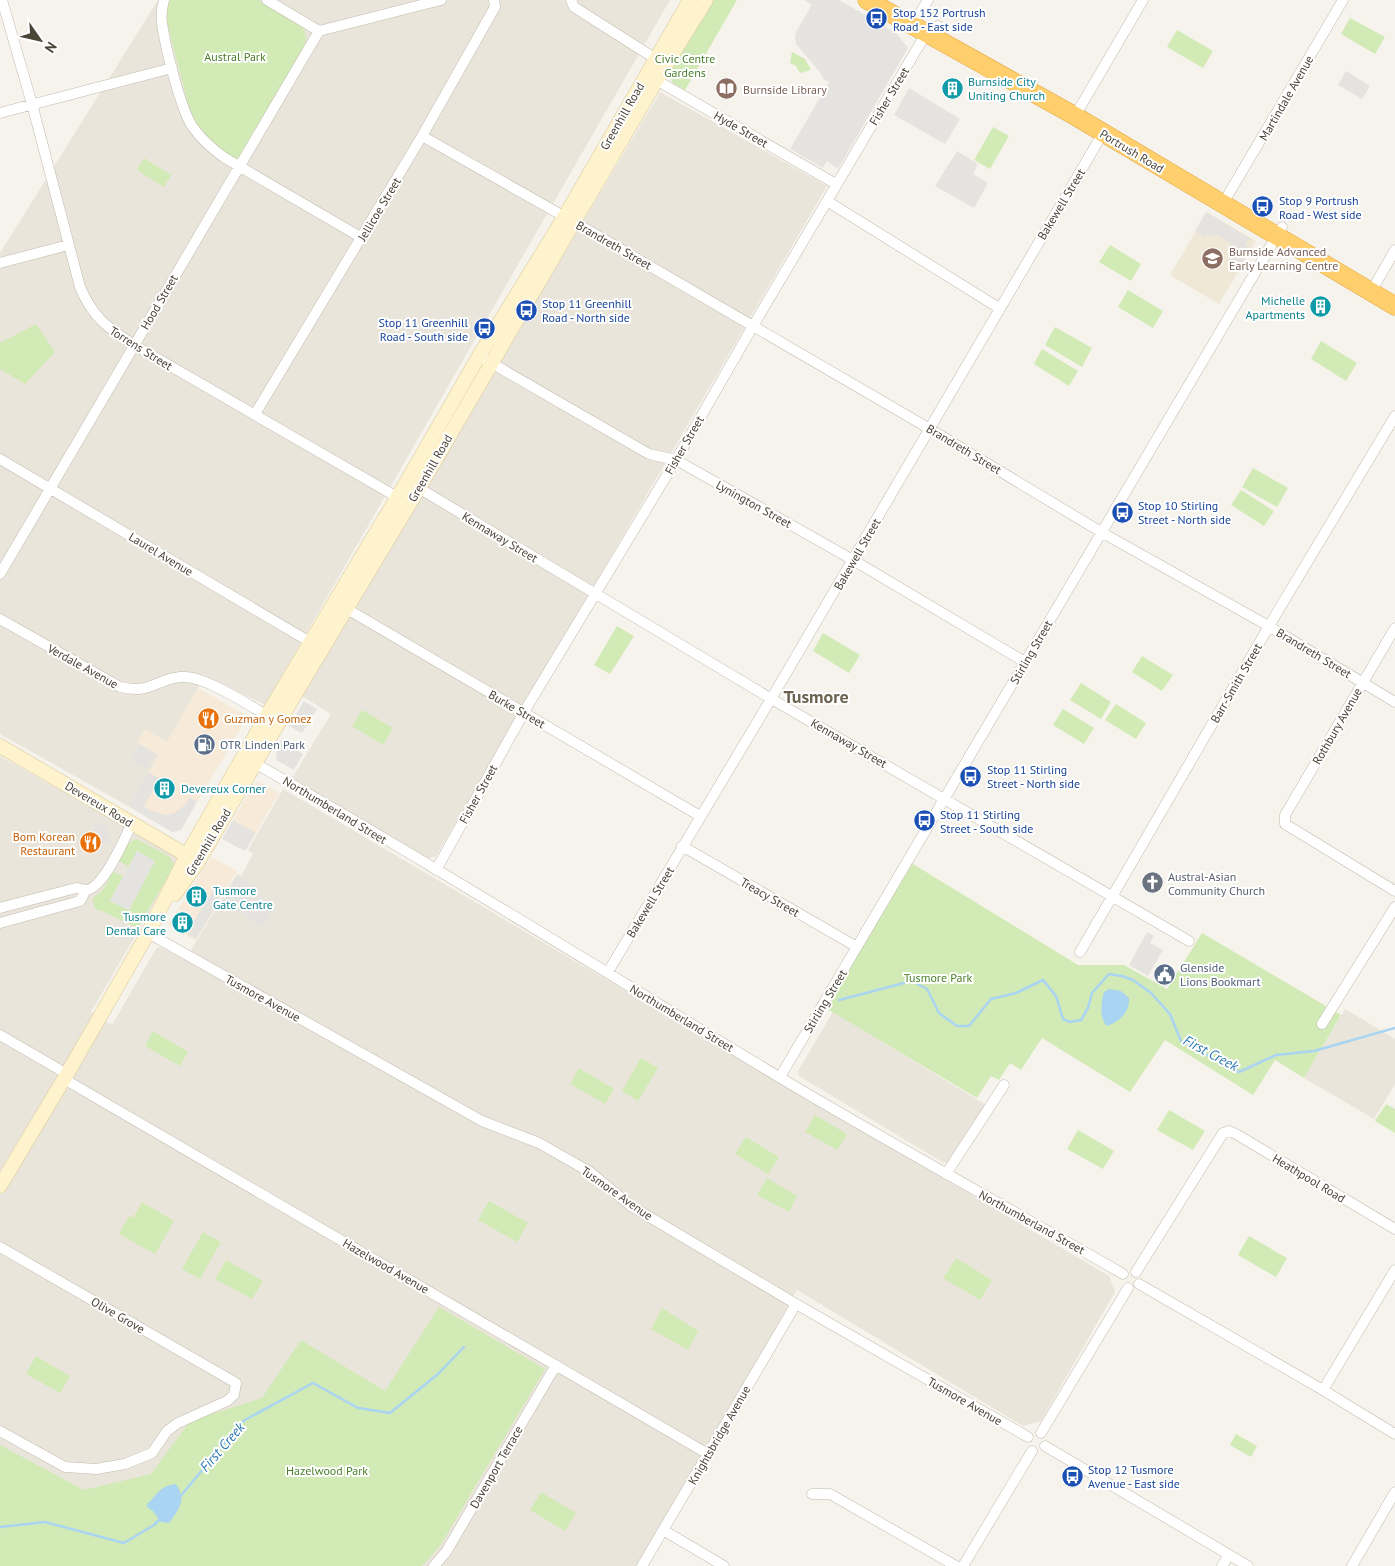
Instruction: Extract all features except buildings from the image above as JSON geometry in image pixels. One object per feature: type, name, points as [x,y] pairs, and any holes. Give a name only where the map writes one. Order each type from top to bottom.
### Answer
[{"type":"highway","name":"Portrush Road","points":[[867,0],[933,30],[1077,112],[1228,194],[1279,231]]},
{"type":"highway","name":"Portrush Road","points":[[892,0],[923,7],[933,30]]},
{"type":"highway","name":"Portrush Road","points":[[1077,112],[1103,133],[1279,231],[1374,287],[1395,306]]},
{"type":"highway","name":"Portrush Road","points":[[1374,287],[1395,293]]},
{"type":"main road","name":"Greenhill Road","points":[[651,78],[656,59],[690,0]]},
{"type":"main road","name":"Greenhill Road","points":[[0,1186],[66,1076],[249,759],[413,485],[651,78],[706,0]]},
{"type":"main road","name":"Greenhill Road","points":[[340,605],[397,497],[413,485]]},
{"type":"main road","name":"Devereux Road","points":[[0,746],[192,859]]},
{"type":"street","name":"Torrens Street","points":[[2,0],[32,104],[80,287],[86,302],[95,315],[103,324],[134,345],[397,497]]},
{"type":"street","points":[[164,0],[162,22],[172,68],[191,125],[212,148],[362,238]]},
{"type":"street","points":[[267,0],[319,31],[441,0]]},
{"type":"street","name":"Jellicoe Street","points":[[255,414],[422,136],[495,7],[494,0]]},
{"type":"street","points":[[571,0],[574,7],[656,59]]},
{"type":"street","points":[[1077,112],[1143,0]]},
{"type":"street","name":"Martindale Avenue","points":[[1228,194],[1343,0]]},
{"type":"street","name":"Fisher Street","points":[[436,870],[523,713],[676,460],[836,184],[933,30]]},
{"type":"street","name":"Hood Street","points":[[0,574],[319,31]]},
{"type":"street","points":[[0,113],[172,68]]},
{"type":"street","name":"Hyde Street","points":[[651,78],[836,184]]},
{"type":"street","name":"Bakewell Street","points":[[608,972],[771,699],[1103,133]]},
{"type":"street","name":"Brandreth Street","points":[[422,136],[570,219],[930,429],[1101,532],[1269,626],[1395,702]]},
{"type":"street","points":[[827,201],[999,308]]},
{"type":"street","name":"Stirling Street","points":[[780,1077],[1279,231]]},
{"type":"street","points":[[0,263],[68,245]]},
{"type":"street","points":[[1374,287],[1395,250]]},
{"type":"street","name":"Lynington Street","points":[[485,359],[649,454],[676,460],[853,560],[1025,662]]},
{"type":"street","name":"Barr-Smith Street","points":[[1080,952],[1269,626],[1395,416]]},
{"type":"street","name":"Laurel Avenue","points":[[0,459],[316,646]]},
{"type":"street","name":"Kennaway Street","points":[[413,485],[771,699],[945,798],[1189,941]]},
{"type":"street","name":"Burke Street","points":[[340,605],[700,816]]},
{"type":"street","name":"Verdale Avenue","points":[[0,619],[120,687],[141,690],[174,678],[193,677],[206,682],[273,719]]},
{"type":"street","name":"Rothbury Avenue","points":[[1395,628],[1284,815],[1285,824],[1395,891]]},
{"type":"street","name":"Northumberland Street","points":[[249,759],[608,972],[780,1077],[946,1174],[1124,1274]]},
{"type":"street","points":[[0,908],[76,888],[86,890],[96,886],[103,878],[132,823]]},
{"type":"street","name":"Treacy Street","points":[[682,846],[857,947]]},
{"type":"street","points":[[0,923],[80,901],[86,890]]},
{"type":"street","points":[[42,897],[46,911]]},
{"type":"street","points":[[1322,1024],[1395,907]]},
{"type":"street","name":"Tusmore Avenue","points":[[148,933],[482,1121],[539,1144],[590,1172],[631,1206],[796,1304],[1028,1437]]},
{"type":"street","name":"Hazelwood Avenue","points":[[0,1035],[556,1366],[708,1454]]},
{"type":"street","points":[[946,1174],[1004,1085]]},
{"type":"street","name":"Heathpool Road","points":[[1136,1272],[1223,1133],[1228,1131],[1395,1229]]},
{"type":"street","name":"Olive Grove","points":[[0,1248],[236,1383],[234,1395],[227,1401],[178,1423],[167,1431],[152,1453],[125,1464],[96,1469],[65,1467],[0,1431]]},
{"type":"street","points":[[1131,1270],[1139,1276],[1138,1284],[1134,1288],[1128,1288],[1122,1280],[1124,1274],[1131,1270]]},
{"type":"street","points":[[1323,1390],[1395,1270]]},
{"type":"street","points":[[1138,1284],[1323,1390],[1395,1434]]},
{"type":"street","points":[[1041,1433],[1128,1288]]},
{"type":"street","name":"Knightsbridge Avenue","points":[[642,1566],[796,1304]]},
{"type":"street","name":"Davenport Terrace","points":[[434,1566],[446,1552],[556,1366]]},
{"type":"street","points":[[1033,1432],[1041,1433],[1046,1440],[1045,1446],[1041,1450],[1032,1450],[1027,1445],[1028,1437],[1033,1432]]},
{"type":"street","points":[[1045,1446],[1248,1566]]},
{"type":"street","points":[[963,1566],[1032,1450]]},
{"type":"street","points":[[1352,1566],[1395,1492]]},
{"type":"street","points":[[812,1494],[830,1494],[956,1566]]},
{"type":"street","points":[[663,1530],[724,1566]]},
{"type":"street","points":[[1222,1566],[1229,1555]]},
{"type":"shaded area","points":[[158,0],[670,0],[265,705],[202,674],[198,688],[167,742],[138,742],[159,755],[128,806],[0,734],[0,253]]},
{"type":"shaded area","points":[[804,0],[839,0],[896,33],[908,48],[838,169],[827,161],[823,168],[790,149],[829,82],[823,79],[820,72],[796,44],[796,32],[812,5]]},
{"type":"shaded area","points":[[1346,71],[1370,86],[1362,99],[1338,85]]},
{"type":"shaded area","points":[[909,88],[960,119],[945,144],[894,115]]},
{"type":"shaded area","points":[[660,92],[827,186],[436,856],[426,859],[292,778],[331,714],[302,696]]},
{"type":"shaded area","points":[[957,151],[978,164],[973,174],[988,183],[974,208],[935,186]]},
{"type":"shaded area","points":[[1206,212],[1249,238],[1245,245],[1251,249],[1239,268],[1231,263],[1239,249],[1214,233],[1212,237],[1207,234],[1205,237],[1195,231]]},
{"type":"shaded area","name":"Burnside Advanced Early Learning Centre","points":[[1207,212],[1256,241],[1219,304],[1170,275]]},
{"type":"shaded area","points":[[198,688],[244,714],[246,719],[181,830],[172,832],[128,806],[159,755],[137,742],[145,729],[167,742]]},
{"type":"shaded area","points":[[304,701],[317,709],[302,733],[289,726]]},
{"type":"shaded area","points":[[281,741],[303,754],[294,770],[276,760],[277,748]]},
{"type":"shaded area","points":[[139,745],[155,755],[147,769],[130,760]]},
{"type":"shaded area","points":[[0,756],[180,859],[91,1012],[112,1025],[157,947],[185,960],[237,874],[241,876],[253,854],[248,850],[283,789],[1109,1276],[1115,1292],[1041,1421],[1023,1426],[797,1290],[739,1393],[636,1566],[0,1566]]},
{"type":"shaded area","points":[[148,772],[160,779],[144,806],[151,811],[166,815],[173,814],[185,805],[190,797],[197,802],[181,830],[172,832],[128,806]]},
{"type":"shaded area","points":[[259,782],[279,793],[245,851],[222,839],[254,784]]},
{"type":"shaded area","points":[[233,820],[256,833],[245,851],[222,839]]},
{"type":"shaded area","points":[[98,822],[106,827],[111,843],[97,845],[92,823]]},
{"type":"shaded area","points":[[137,851],[155,861],[129,910],[110,901]]},
{"type":"shaded area","points":[[211,857],[237,871],[196,941],[168,925]]},
{"type":"shaded area","points":[[236,876],[255,887],[240,913],[221,902]]},
{"type":"shaded area","points":[[213,891],[222,896],[196,939],[186,933]]},
{"type":"shaded area","points":[[255,893],[276,906],[263,927],[242,915]]},
{"type":"shaded area","points":[[1147,932],[1154,936],[1150,943],[1163,950],[1148,976],[1129,965]]},
{"type":"shaded area","points":[[1345,1009],[1395,1039],[1395,1084],[1374,1119],[1304,1078]]},
{"type":"shaded area","points":[[833,1012],[986,1105],[948,1162],[942,1162],[799,1076],[798,1071]]},
{"type":"green space","name":"Austral Park","points":[[168,0],[258,0],[299,24],[305,32],[306,41],[304,47],[238,160],[222,150],[203,132],[189,108],[166,18]]},
{"type":"green space","name":"Civic Centre Gardens","points":[[712,0],[737,0],[685,90],[673,83],[668,73]]},
{"type":"green space","points":[[1350,18],[1385,37],[1375,54],[1341,34]]},
{"type":"green space","points":[[1177,30],[1213,51],[1203,68],[1167,47]]},
{"type":"green space","points":[[792,52],[805,59],[811,70],[800,73],[796,66],[790,63]]},
{"type":"green space","points":[[993,127],[1009,136],[990,169],[974,160]]},
{"type":"green space","points":[[144,158],[171,175],[164,187],[137,170]]},
{"type":"green space","points":[[1110,245],[1141,264],[1131,281],[1099,262]]},
{"type":"green space","points":[[1128,290],[1163,311],[1153,328],[1118,307]]},
{"type":"green space","points":[[36,324],[55,352],[25,384],[0,369],[0,343]]},
{"type":"green space","points":[[1055,327],[1092,348],[1082,367],[1045,345]]},
{"type":"green space","points":[[1321,341],[1357,363],[1346,381],[1311,359]]},
{"type":"green space","points":[[1042,349],[1078,371],[1069,386],[1034,364]]},
{"type":"green space","points":[[1253,468],[1288,488],[1277,507],[1242,487]]},
{"type":"green space","points":[[1241,490],[1274,511],[1264,526],[1231,505]]},
{"type":"green space","points":[[617,626],[634,636],[610,674],[594,665]]},
{"type":"green space","points":[[823,633],[860,655],[849,673],[813,651]]},
{"type":"green space","points":[[1142,656],[1173,675],[1162,691],[1132,672]]},
{"type":"green space","points":[[1081,683],[1111,702],[1101,719],[1070,700]]},
{"type":"green space","points":[[1116,704],[1146,723],[1136,739],[1105,720]]},
{"type":"green space","points":[[1063,709],[1094,728],[1084,744],[1053,725]]},
{"type":"green space","points":[[362,710],[393,728],[383,745],[352,726]]},
{"type":"green space","points":[[137,839],[170,857],[174,866],[138,928],[100,910],[96,910],[92,899],[103,890],[113,872],[123,876],[110,901],[129,910],[155,861],[137,851],[129,867],[119,861],[128,845]]},
{"type":"green space","name":"Tusmore Park","points":[[908,861],[1078,965],[1124,965],[1167,989],[1202,933],[1341,1015],[1304,1078],[1275,1060],[1253,1095],[1165,1040],[1130,1092],[1042,1038],[1021,1070],[1010,1063],[999,1080],[991,1076],[977,1098],[822,1006]]},
{"type":"green space","points":[[153,1031],[188,1052],[180,1066],[145,1046]]},
{"type":"green space","points":[[641,1058],[658,1068],[638,1101],[622,1091]]},
{"type":"green space","points":[[579,1068],[614,1089],[605,1104],[570,1084]]},
{"type":"green space","points":[[1386,1104],[1395,1109],[1395,1133],[1375,1121]]},
{"type":"green space","points":[[1169,1110],[1205,1131],[1193,1150],[1157,1130]]},
{"type":"green space","points":[[815,1115],[847,1134],[837,1150],[805,1132]]},
{"type":"green space","points":[[1078,1130],[1114,1151],[1103,1169],[1067,1149]]},
{"type":"green space","points":[[746,1137],[779,1157],[768,1174],[735,1154]]},
{"type":"green space","points":[[767,1178],[797,1196],[789,1212],[757,1195]]},
{"type":"green space","points":[[489,1201],[528,1223],[517,1242],[478,1220]]},
{"type":"green space","points":[[142,1202],[174,1221],[155,1254],[119,1234],[129,1216],[133,1218]]},
{"type":"green space","points":[[203,1232],[221,1242],[200,1279],[182,1269]]},
{"type":"green space","points":[[1249,1236],[1287,1258],[1276,1277],[1238,1255]]},
{"type":"green space","points":[[956,1258],[992,1280],[980,1300],[943,1278]]},
{"type":"green space","points":[[226,1260],[263,1281],[252,1299],[215,1279]]},
{"type":"green space","name":"Hazelwood Park","points":[[439,1307],[545,1369],[440,1546],[422,1566],[0,1566],[0,1445],[84,1490],[151,1474],[190,1421],[262,1398],[301,1340],[385,1391]]},
{"type":"green space","points":[[662,1308],[698,1331],[688,1350],[651,1329]]},
{"type":"green space","points":[[36,1356],[70,1376],[60,1393],[26,1374]]},
{"type":"green space","points":[[1236,1434],[1257,1446],[1251,1457],[1230,1445]]},
{"type":"green space","points":[[541,1492],[576,1513],[565,1531],[530,1510]]},
{"type":"water","points":[[1109,989],[1121,991],[1129,998],[1129,1003],[1126,1012],[1116,1022],[1107,1026],[1102,1015],[1102,1005],[1104,992]]},
{"type":"water","points":[[176,1484],[181,1495],[180,1504],[169,1523],[161,1522],[153,1511],[147,1507],[147,1504],[162,1489]]},
{"type":"waterway","name":"First Creek","points":[[839,1000],[912,981],[927,989],[939,1013],[957,1026],[969,1026],[991,999],[1016,993],[1043,980],[1056,996],[1063,1019],[1070,1022],[1081,1020],[1088,1008],[1092,993],[1109,974],[1122,976],[1133,980],[1151,993],[1170,1014],[1181,1041],[1239,1072],[1276,1055],[1314,1051],[1395,1028]]},
{"type":"waterway","name":"First Creek","points":[[179,1498],[243,1421],[313,1383],[358,1408],[390,1413],[438,1374],[464,1347]]},
{"type":"waterway","name":"First Creek","points":[[0,1527],[45,1522],[124,1543],[154,1525],[162,1517]]},
{"type":"place","name":"Stop 152 Portrush Road - East side","points":[[877,19]]},
{"type":"place","name":"Burnside City Uniting Church","points":[[952,88]]},
{"type":"place","name":"Burnside Library","points":[[727,89]]},
{"type":"place","name":"Stop 9 Portrush Road - West side","points":[[1263,207]]},
{"type":"place","name":"Burnside Advanced Early Learning Centre","points":[[1213,258]]},
{"type":"place","name":"Michelle Apartments","points":[[1321,307]]},
{"type":"place","name":"Stop 11 Greenhill Road - North side","points":[[526,310]]},
{"type":"place","name":"Stop 11 Greenhill Road - South side","points":[[484,329]]},
{"type":"place","name":"Stop 10 Stirling Street - North side","points":[[1122,512]]},
{"type":"place","name":"Guzman y Gomez","points":[[208,718]]},
{"type":"place","name":"OTR Linden Park","points":[[204,744]]},
{"type":"place","name":"Stop 11 Stirling Street - North side","points":[[971,776]]},
{"type":"place","name":"Devereux Corner","points":[[165,788]]},
{"type":"place","name":"Stop 11 Stirling Street - South side","points":[[924,821]]},
{"type":"place","name":"Bom Korean Restaurant","points":[[91,843]]},
{"type":"place","name":"Austral-Asian Community Church","points":[[1152,883]]},
{"type":"place","name":"Tusmore Gate Centre","points":[[197,897]]},
{"type":"place","name":"Tusmore Dental Care","points":[[182,923]]},
{"type":"place","name":"Glenside Lions Bookmart","points":[[1164,974]]},
{"type":"place","name":"Stop 12 Tusmore Avenue - East side","points":[[1072,1476]]},
{"type":"district","name":"Tusmore","points":[[816,696]]}]
